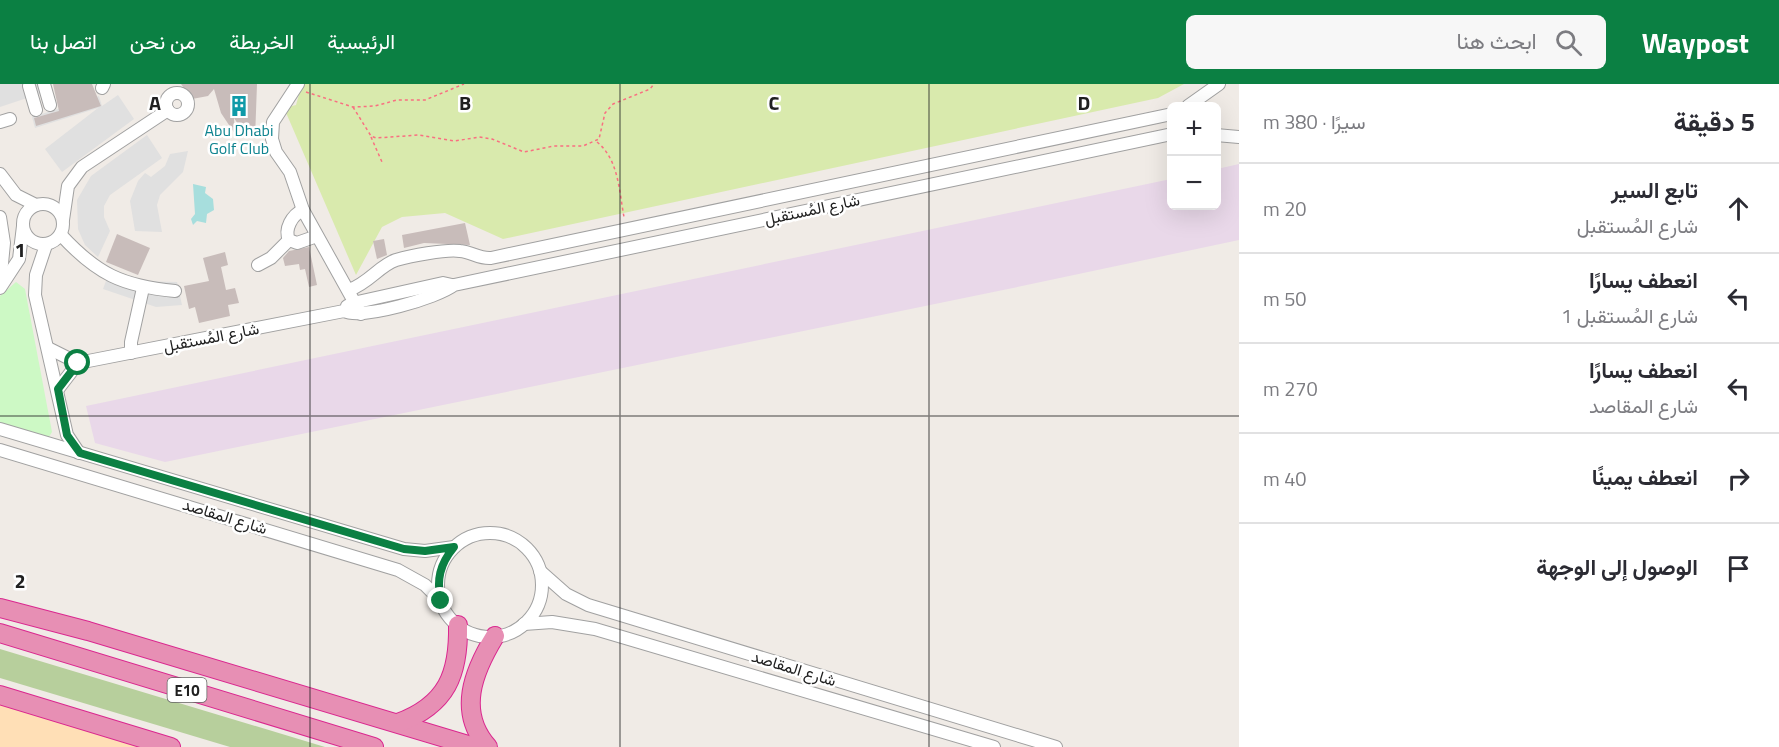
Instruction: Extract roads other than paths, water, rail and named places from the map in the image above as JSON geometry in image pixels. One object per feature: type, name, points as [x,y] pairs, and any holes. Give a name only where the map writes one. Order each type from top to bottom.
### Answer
[{"type":"highway","points":[[0,608],[476,747]]},
{"type":"highway","points":[[398,723],[432,704],[448,683],[459,654],[458,625]]},
{"type":"highway","name":"E10","points":[[0,633],[374,747]]},
{"type":"highway","points":[[488,747],[476,730],[470,711],[475,673],[495,636]]},
{"type":"highway","points":[[0,695],[171,747]]},
{"type":"street","points":[[44,84],[50,105]]},
{"type":"street","points":[[1194,102],[1219,84]]},
{"type":"street","points":[[29,86],[36,110]]},
{"type":"street","points":[[297,86],[275,118],[271,129],[274,147],[287,166],[303,210],[349,290],[349,307]]},
{"type":"street","points":[[168,89],[183,95],[187,106],[179,114],[168,110],[166,102],[168,89]]},
{"type":"street","points":[[0,286],[19,259],[26,213],[68,186],[88,162],[168,110]]},
{"type":"street","points":[[349,290],[366,283],[396,260],[456,251],[491,258],[1167,115]]},
{"type":"street","name":"شارع المُستقبل","points":[[349,307],[361,314],[410,303],[454,285],[1167,135]]},
{"type":"street","points":[[1221,135],[1239,137]]},
{"type":"street","points":[[0,174],[16,195],[39,205],[54,207],[63,220]]},
{"type":"street","points":[[68,186],[61,235],[46,245],[36,275],[35,295],[67,435],[80,453]]},
{"type":"street","points":[[289,240],[287,232],[293,218],[303,210]]},
{"type":"street","points":[[0,217],[4,243],[0,286]]},
{"type":"street","points":[[23,226],[33,242],[46,245]]},
{"type":"street","points":[[61,235],[84,260],[103,273],[143,288],[175,291]]},
{"type":"street","points":[[289,240],[297,243],[317,236]]},
{"type":"street","points":[[258,265],[271,258],[289,240]]},
{"type":"street","points":[[14,269],[36,275]]},
{"type":"street","name":"شارع المُستقبل","points":[[78,363],[349,307],[443,283],[454,285]]},
{"type":"street","points":[[131,353],[130,342],[143,288]]},
{"type":"street","points":[[48,348],[78,363],[58,389]]},
{"type":"street","name":"شارع المقاصد","points":[[0,429],[404,549],[425,551],[454,547]]},
{"type":"street","name":"شارع المقاصد","points":[[0,450],[398,570],[425,585],[441,601]]},
{"type":"street","points":[[477,534],[504,535],[527,548],[540,571],[542,583],[538,605],[524,624],[515,630],[495,636],[472,633],[458,625],[449,616],[441,601],[439,578],[441,567],[454,547],[477,534]]},
{"type":"street","name":"شارع المقاصد","points":[[540,571],[566,594],[594,607],[1056,747]]},
{"type":"street","name":"شارع المقاصد","points":[[524,624],[567,622],[595,629],[994,747]]},
{"type":"water","points":[[193,184],[206,187],[205,193],[213,199],[214,210],[207,214],[206,223],[197,221],[193,225],[191,219],[195,214]]},
{"type":"place","name":"Abu Dhabi Golf Club","points":[[239,106]]}]
